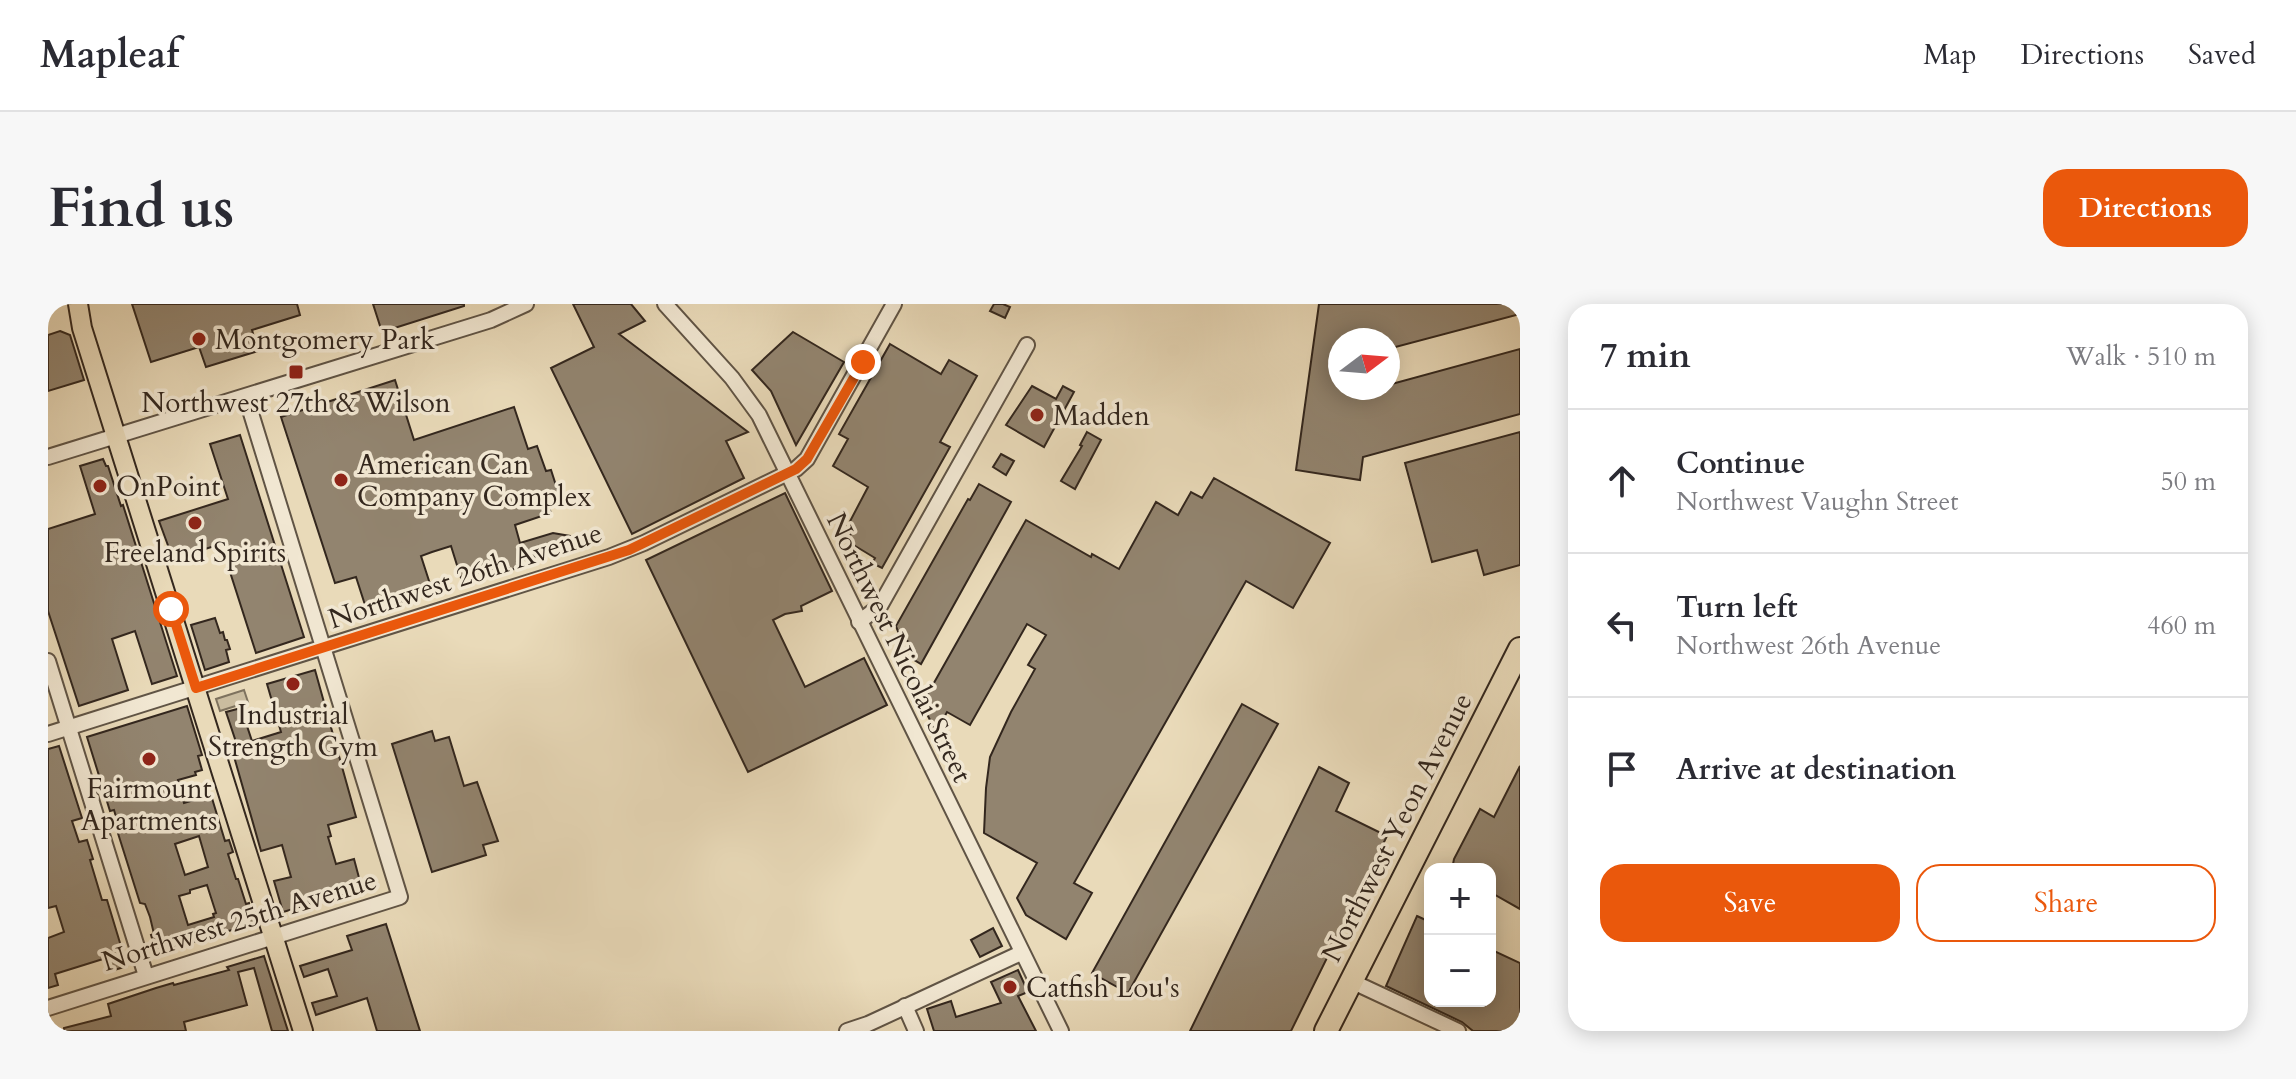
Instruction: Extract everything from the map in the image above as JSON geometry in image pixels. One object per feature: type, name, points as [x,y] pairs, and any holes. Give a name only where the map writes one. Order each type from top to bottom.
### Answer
[{"type":"highway","name":"Northwest Yeon Avenue","points":[[1326,1031],[1520,649]]},
{"type":"main road","points":[[78,304],[82,328],[303,1031]]},
{"type":"street","points":[[48,457],[491,320],[526,304]]},
{"type":"street","name":"Northwest Nicolai Street","points":[[665,304],[747,397],[759,415],[1061,1031]]},
{"type":"street","name":"Northwest 26th Avenue","points":[[48,734],[629,550],[796,469],[807,459],[894,304]]},
{"type":"street","points":[[859,622],[880,606],[1027,345]]},
{"type":"street","points":[[246,397],[322,647]]},
{"type":"street","name":"Northwest 25th Avenue","points":[[48,1008],[400,897],[322,647]]},
{"type":"street","points":[[48,661],[146,976]]},
{"type":"street","points":[[847,1031],[1021,953]]},
{"type":"street","points":[[1351,981],[1458,1031]]},
{"type":"street","points":[[905,1006],[916,1031]]},
{"type":"shaded area","points":[[244,690],[248,702],[220,711],[216,699]]},
{"type":"building","name":"Montgomery Park","points":[[132,304],[297,304],[300,315],[252,330],[258,351],[206,367],[199,347],[151,362]]},
{"type":"building","points":[[373,304],[464,304],[464,306],[382,332]]},
{"type":"building","points":[[573,304],[631,304],[645,321],[619,334],[748,432],[726,441],[744,478],[632,534],[551,368],[594,347]]},
{"type":"building","points":[[994,304],[1010,307],[1005,318],[990,311]]},
{"type":"building","points":[[1319,304],[1520,304],[1520,314],[1400,346],[1400,328],[1328,328],[1328,400],[1400,400],[1400,382],[1520,349],[1520,414],[1363,457],[1360,480],[1296,470]]},
{"type":"building","points":[[60,331],[70,335],[84,380],[48,391],[48,335]]},
{"type":"building","points":[[793,332],[844,362],[796,445],[771,391],[752,370]]},
{"type":"building","points":[[890,344],[941,374],[949,360],[977,376],[940,442],[950,447],[882,568],[872,563],[875,558],[847,541],[853,530],[847,527],[868,487],[833,466],[848,439],[839,434]]},
{"type":"building","name":"American Can Company Complex","points":[[395,380],[414,440],[514,407],[528,449],[537,446],[546,471],[551,470],[561,501],[548,505],[551,513],[515,525],[520,543],[553,533],[570,536],[573,545],[517,562],[519,568],[510,570],[508,564],[461,578],[451,546],[432,552],[421,556],[431,587],[405,595],[407,600],[391,605],[389,601],[366,608],[356,577],[335,583],[281,417]]},
{"type":"building","name":"Madden","points":[[1032,386],[1056,399],[1063,386],[1074,392],[1044,447],[1006,425]]},
{"type":"building","points":[[1087,432],[1101,440],[1075,489],[1061,481]]},
{"type":"building","points":[[1520,432],[1520,565],[1484,575],[1477,550],[1432,562],[1405,463]]},
{"type":"building","points":[[240,435],[304,637],[256,653],[221,544],[173,559],[159,521],[228,499],[210,444]]},
{"type":"building","points":[[1001,454],[1014,461],[1006,475],[993,467]]},
{"type":"building","points":[[103,459],[123,505],[177,676],[152,684],[135,631],[112,639],[128,690],[79,706],[48,611],[48,529],[95,514],[80,466]]},
{"type":"building","points":[[1214,478],[1330,543],[1293,608],[1246,581],[1074,883],[1092,893],[1066,939],[1026,915],[1017,898],[1037,863],[984,833],[990,757],[1035,669],[1028,665],[1046,635],[1027,624],[970,725],[947,712],[936,732],[922,704],[1026,520],[1091,557],[1092,554],[1119,569],[1156,502],[1178,515],[1191,492],[1202,498]]},
{"type":"building","points":[[979,484],[1011,502],[921,664],[911,658],[906,649],[909,642],[900,637],[896,626]]},
{"type":"building","points":[[785,493],[832,591],[801,606],[802,611],[773,620],[805,687],[864,658],[887,705],[748,772],[646,560]]},
{"type":"building","points":[[215,618],[230,649],[226,650],[229,662],[205,670],[191,625]]},
{"type":"building","points":[[315,670],[356,817],[328,825],[331,836],[328,837],[336,864],[354,859],[362,889],[283,912],[274,881],[291,877],[282,845],[261,851],[231,746],[237,745],[226,712],[241,708],[252,741],[281,732],[267,684]]},
{"type":"building","points":[[1242,704],[1278,724],[1128,993],[1092,973]]},
{"type":"building","points":[[187,706],[202,755],[198,756],[202,770],[178,780],[184,803],[211,795],[225,841],[229,840],[233,852],[228,854],[236,879],[246,904],[249,903],[255,925],[219,933],[157,955],[150,917],[145,904],[140,903],[116,827],[119,827],[114,810],[110,811],[87,737]],"holes":[[[199,836],[208,867],[185,875],[175,844]],[[207,885],[216,913],[214,917],[188,925],[179,896]]]},
{"type":"building","points":[[432,731],[435,741],[449,737],[464,786],[477,782],[498,841],[483,845],[486,855],[432,872],[392,744]]},
{"type":"building","points":[[59,746],[82,818],[72,821],[79,842],[87,840],[102,900],[107,900],[127,966],[108,972],[103,959],[55,974],[58,985],[48,988],[48,938],[64,932],[56,906],[48,908],[48,749]]},
{"type":"building","points":[[1520,766],[1520,909],[1496,895],[1496,863],[1453,863],[1480,809],[1494,817]]},
{"type":"building","points":[[1319,767],[1349,783],[1336,811],[1387,836],[1291,1031],[1190,1031]]},
{"type":"building","points":[[1417,916],[1424,919],[1424,1004],[1386,986]]},
{"type":"building","points":[[386,924],[420,1031],[377,1031],[367,998],[316,1015],[312,1003],[337,996],[328,969],[304,977],[300,966],[352,950],[347,936]]},
{"type":"building","points":[[993,928],[1002,946],[980,957],[971,940]]},
{"type":"building","points":[[1496,952],[1520,963],[1520,1022],[1516,1031],[1473,1031],[1462,1022],[1430,1007],[1496,1007]]},
{"type":"building","points":[[264,956],[288,1031],[272,1031],[254,968],[238,972],[247,1005],[184,1022],[186,1031],[64,1031],[64,1028],[111,1016],[108,1004],[173,983],[229,970],[227,967]]},
{"type":"building","points":[[1018,970],[1028,992],[1018,996],[1036,1031],[934,1031],[927,1009],[951,1001],[956,1017],[1001,1003],[991,982]]},
{"type":"place","name":"Montgomery Park","points":[[199,339]]},
{"type":"place","name":"Northwest 27th & Wilson","points":[[296,372]]},
{"type":"place","name":"Madden","points":[[1037,415]]},
{"type":"place","name":"American Can Company Complex","points":[[341,480]]},
{"type":"place","name":"OnPoint","points":[[100,486]]},
{"type":"place","name":"Freeland Spirits","points":[[195,523]]},
{"type":"place","name":"Industrial Strength Gym","points":[[293,684]]},
{"type":"place","name":"Fairmount Apartments","points":[[149,759]]},
{"type":"place","name":"Catfish Lou's","points":[[1010,987]]},
{"type":"route","points":[[171,609],[196,688],[620,553],[796,469],[807,459],[863,362]]}]
